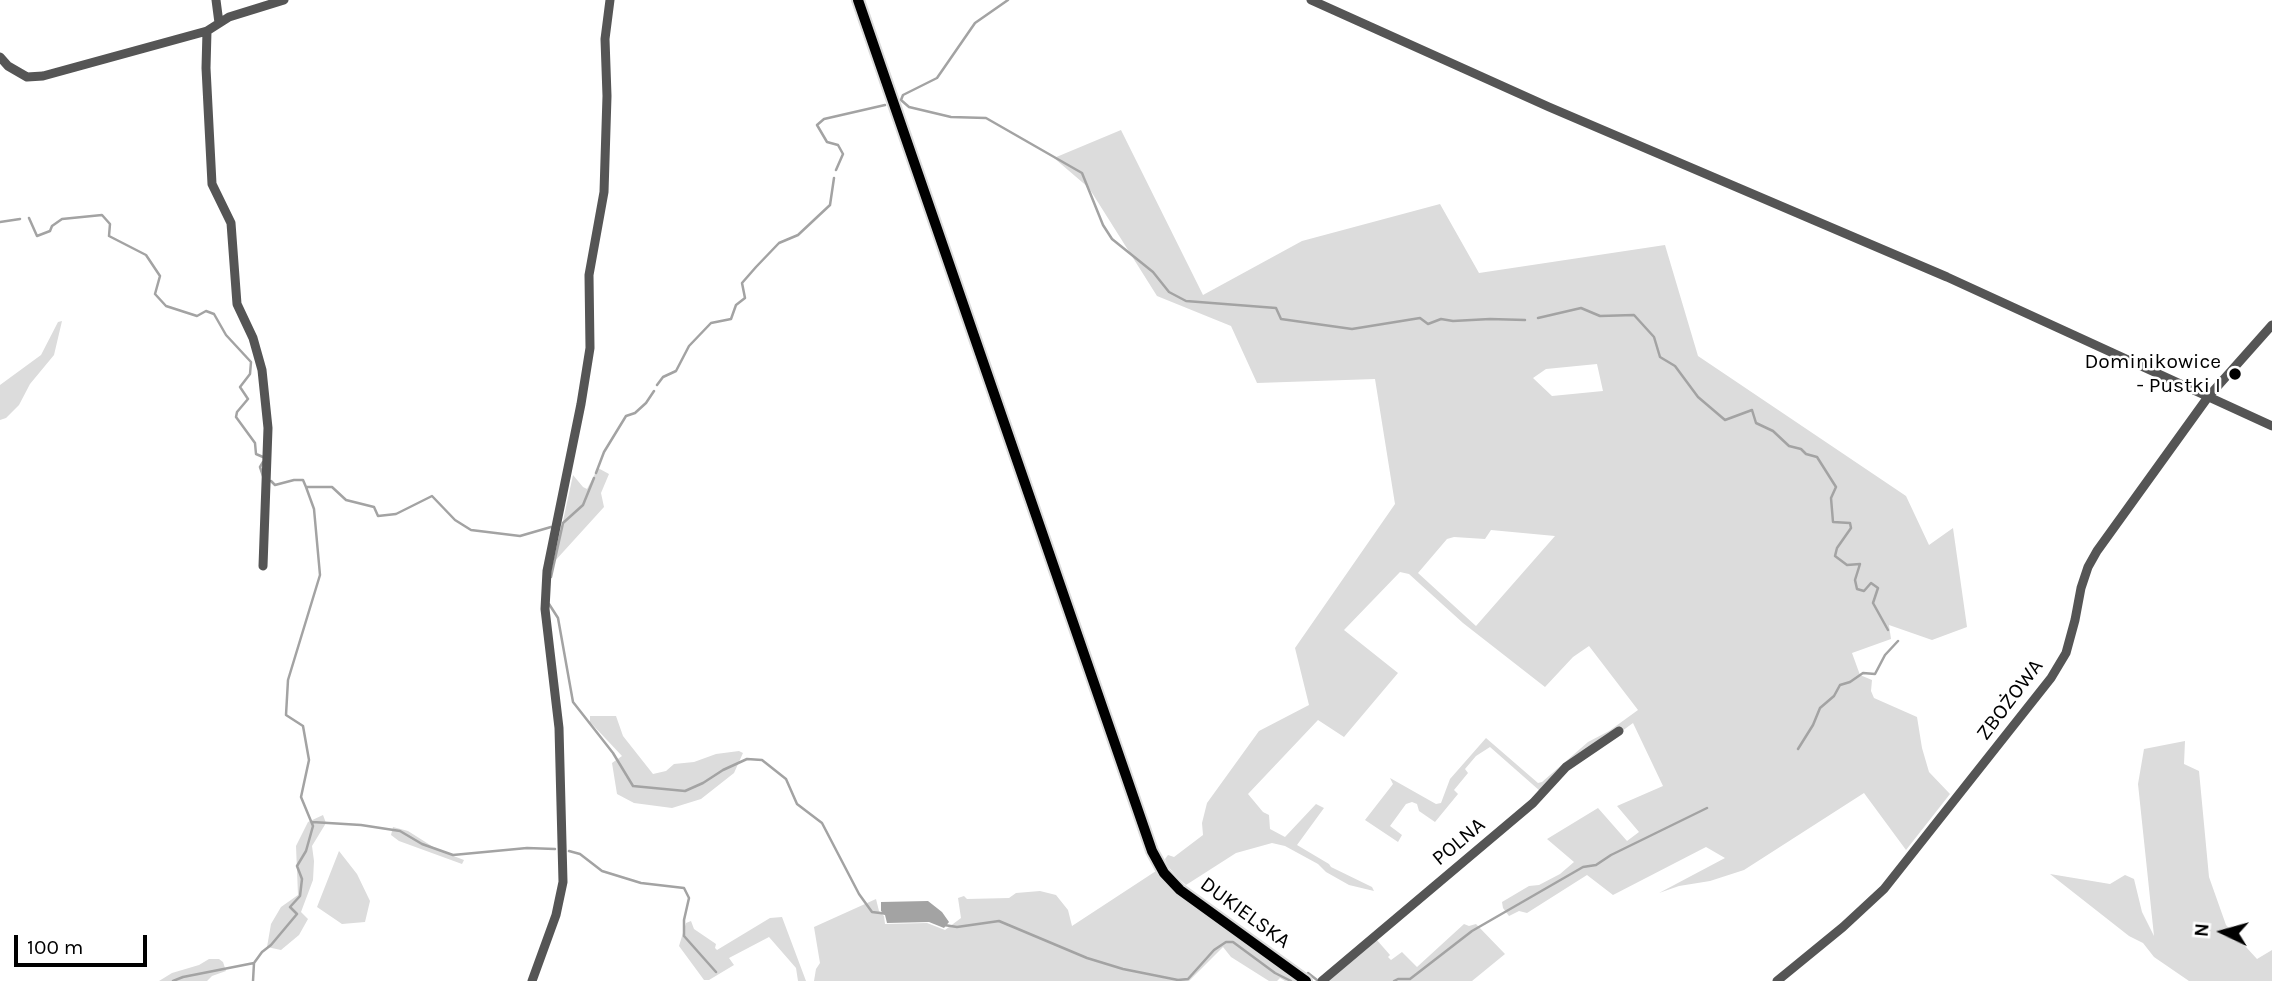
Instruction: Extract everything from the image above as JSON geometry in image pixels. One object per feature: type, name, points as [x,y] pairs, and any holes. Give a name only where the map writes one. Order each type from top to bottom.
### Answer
[{"type":"main road","name":"DUKIELSKA","points":[[858,0],[1153,852],[1164,873],[1180,890],[1306,981]]},
{"type":"street","points":[[216,0],[219,23]]},
{"type":"street","points":[[0,57],[8,66],[27,76],[43,76],[207,31],[229,17],[284,0]]},
{"type":"street","points":[[532,981],[556,915],[563,882],[559,728],[545,609],[547,571],[590,348],[589,275],[604,192],[607,96],[605,39],[610,0]]},
{"type":"street","points":[[1311,0],[1516,93],[1947,277],[2272,425]]},
{"type":"street","points":[[207,31],[208,137],[212,184],[231,223],[237,304],[253,338],[262,370],[268,429],[263,566]]},
{"type":"street","name":"ZBOŻOWA","points":[[1777,981],[1884,889],[2051,678],[2066,653],[2081,588],[2093,559],[2207,397],[2272,325]]},
{"type":"street","name":"POLNA","points":[[1322,981],[1533,803],[1566,767],[1619,731]]},
{"type":"shaded area","points":[[1121,130],[1203,295],[1302,241],[1440,204],[1479,273],[1665,245],[1698,356],[1906,496],[1929,545],[1953,528],[1967,627],[1932,640],[1889,625],[1891,639],[1852,653],[1860,675],[1872,680],[1871,691],[1874,698],[1917,717],[1929,772],[1950,794],[1906,850],[1864,793],[1744,870],[1659,893],[1725,858],[1706,847],[1613,895],[1587,875],[1527,913],[1519,911],[1509,916],[1502,902],[1529,886],[1539,885],[1560,874],[1574,862],[1547,839],[1598,808],[1627,841],[1639,832],[1617,806],[1663,786],[1633,723],[1540,791],[1490,747],[1476,756],[1465,769],[1468,773],[1454,790],[1458,794],[1435,822],[1419,811],[1417,804],[1406,804],[1390,826],[1402,835],[1398,842],[1365,820],[1393,784],[1390,778],[1436,804],[1441,803],[1450,779],[1486,738],[1538,783],[1542,782],[1588,742],[1638,710],[1589,646],[1573,657],[1545,687],[1463,623],[1409,574],[1400,572],[1344,630],[1398,673],[1344,737],[1318,720],[1248,794],[1263,812],[1269,815],[1270,829],[1285,837],[1316,804],[1324,808],[1297,845],[1331,867],[1372,887],[1374,891],[1349,885],[1285,846],[1272,843],[1236,853],[1186,885],[1167,865],[1165,859],[1168,855],[1174,857],[1203,835],[1202,823],[1207,803],[1259,731],[1309,705],[1295,648],[1395,504],[1375,379],[1257,383],[1231,326],[1157,296],[1089,188],[1054,158]],"holes":[[[1597,364],[1603,391],[1552,396],[1533,378],[1546,369]],[[1491,530],[1555,536],[1476,626],[1418,573],[1447,539],[1485,539]]]},
{"type":"shaded area","points":[[62,321],[54,355],[30,384],[19,405],[6,418],[0,420],[0,385],[41,355],[58,322]]},
{"type":"shaded area","points":[[598,468],[609,474],[601,493],[604,507],[554,562],[573,475],[587,489]]},
{"type":"shaded area","points":[[590,716],[616,716],[623,736],[653,774],[666,771],[674,764],[694,762],[716,754],[739,751],[743,753],[734,773],[701,799],[672,808],[634,803],[617,794],[612,763],[622,756],[590,722]]},
{"type":"shaded area","points":[[2185,741],[2184,764],[2199,771],[2209,877],[2226,925],[2257,959],[2272,950],[2272,981],[2189,981],[2154,957],[2143,943],[2129,936],[2050,874],[2110,884],[2125,875],[2134,879],[2142,912],[2154,936],[2138,784],[2144,749]]},
{"type":"shaded area","points":[[323,815],[326,823],[312,846],[313,880],[301,912],[308,919],[299,935],[281,950],[267,947],[271,924],[281,907],[298,895],[296,846],[308,822]]},
{"type":"shaded area","points":[[393,827],[408,831],[438,850],[464,860],[462,864],[399,841],[391,835]]},
{"type":"shaded area","points":[[339,851],[357,874],[370,901],[365,922],[342,924],[317,907]]},
{"type":"shaded area","points":[[1156,871],[1166,885],[1190,905],[1296,981],[1280,978],[1277,981],[1269,981],[1231,957],[1223,947],[1189,981],[814,981],[820,963],[814,927],[876,899],[885,924],[927,923],[945,930],[961,918],[958,898],[1009,898],[1016,893],[1040,891],[1056,895],[1068,910],[1072,926]]},
{"type":"shaded area","points":[[928,901],[942,912],[949,922],[944,928],[929,922],[887,923],[881,911],[881,902]]},
{"type":"shaded area","points":[[782,917],[806,981],[798,981],[796,968],[769,937],[729,958],[734,965],[709,980],[704,980],[679,946],[686,923],[691,921],[694,929],[716,944],[717,950],[770,918]]},
{"type":"shaded area","points":[[1464,924],[1476,924],[1505,954],[1472,981],[1326,981],[1376,939],[1391,960],[1402,952],[1417,967]]},
{"type":"shaded area","points":[[209,959],[219,959],[226,971],[207,981],[159,981],[172,973]]},
{"type":"waterway","points":[[1008,0],[975,23],[937,78],[903,95],[901,100],[909,107],[951,117],[986,118],[1082,173],[1103,225],[1112,239],[1153,272],[1169,292],[1186,301],[1276,308],[1281,319],[1352,329],[1420,318],[1428,324],[1441,319],[1525,320]]},
{"type":"waterway","points":[[836,170],[843,154],[838,145],[827,142],[817,125],[824,119],[885,105]]},
{"type":"waterway","points":[[657,385],[663,377],[676,371],[689,346],[711,323],[731,319],[736,305],[745,298],[742,283],[779,243],[798,235],[830,205],[834,178]]},
{"type":"waterway","points":[[29,218],[37,236],[50,231],[52,226],[62,219],[102,215],[110,224],[109,236],[146,255],[160,276],[155,294],[166,306],[197,316],[206,311],[214,314],[226,335],[251,362],[250,374],[240,387],[248,399],[236,417],[255,443],[256,454],[263,457]]},
{"type":"waterway","points":[[0,222],[20,219]]},
{"type":"waterway","points":[[1538,318],[1581,308],[1600,316],[1634,315],[1654,337],[1660,357],[1675,366],[1698,397],[1725,420],[1752,410],[1756,423],[1773,431],[1789,446],[1817,457],[1836,487],[1831,498],[1833,522],[1850,523],[1851,528],[1837,548],[1835,556],[1847,565],[1860,564],[1855,580],[1857,589],[1864,591],[1871,583],[1878,588],[1873,603],[1888,630]]},
{"type":"waterway","points":[[596,473],[604,452],[626,416],[635,413],[654,391]]},
{"type":"waterway","points":[[263,462],[260,467],[263,476]]},
{"type":"waterway","points":[[551,577],[563,523],[583,505],[594,478]]},
{"type":"waterway","points":[[271,481],[275,485],[303,480],[306,487],[332,487],[346,500],[374,507],[378,516],[396,514],[432,496],[455,520],[471,530],[520,536],[551,527]]},
{"type":"waterway","points":[[253,981],[254,963],[297,914],[290,907],[300,896],[302,879],[297,866],[306,851],[313,826],[301,797],[309,760],[303,726],[286,715],[288,680],[320,575],[314,509],[306,487]]},
{"type":"waterway","points":[[549,604],[558,618],[573,702],[613,753],[633,786],[685,791],[747,759],[762,760],[786,779],[797,804],[822,823],[859,894],[872,912],[888,914]]},
{"type":"waterway","points":[[1798,749],[1820,708],[1834,696],[1840,685],[1863,673],[1875,674],[1885,655],[1898,641]]},
{"type":"waterway","points":[[1394,981],[1410,979],[1472,931],[1583,867],[1596,865],[1707,808]]},
{"type":"waterway","points":[[312,822],[400,831],[422,844],[453,855],[527,848],[555,849]]},
{"type":"waterway","points":[[569,851],[580,854],[602,871],[641,883],[684,888],[689,898],[684,936],[716,972]]},
{"type":"waterway","points":[[944,925],[957,927],[999,921],[1087,958],[1123,969],[1178,980],[1188,979],[1214,950],[1226,942],[1233,942],[1275,973],[1291,981]]},
{"type":"waterway","points":[[173,981],[254,963]]},
{"type":"waterway","points":[[1308,973],[1317,980]]},
{"type":"place","name":"Dominikowice - Pustki I","points":[[2235,374]]}]
